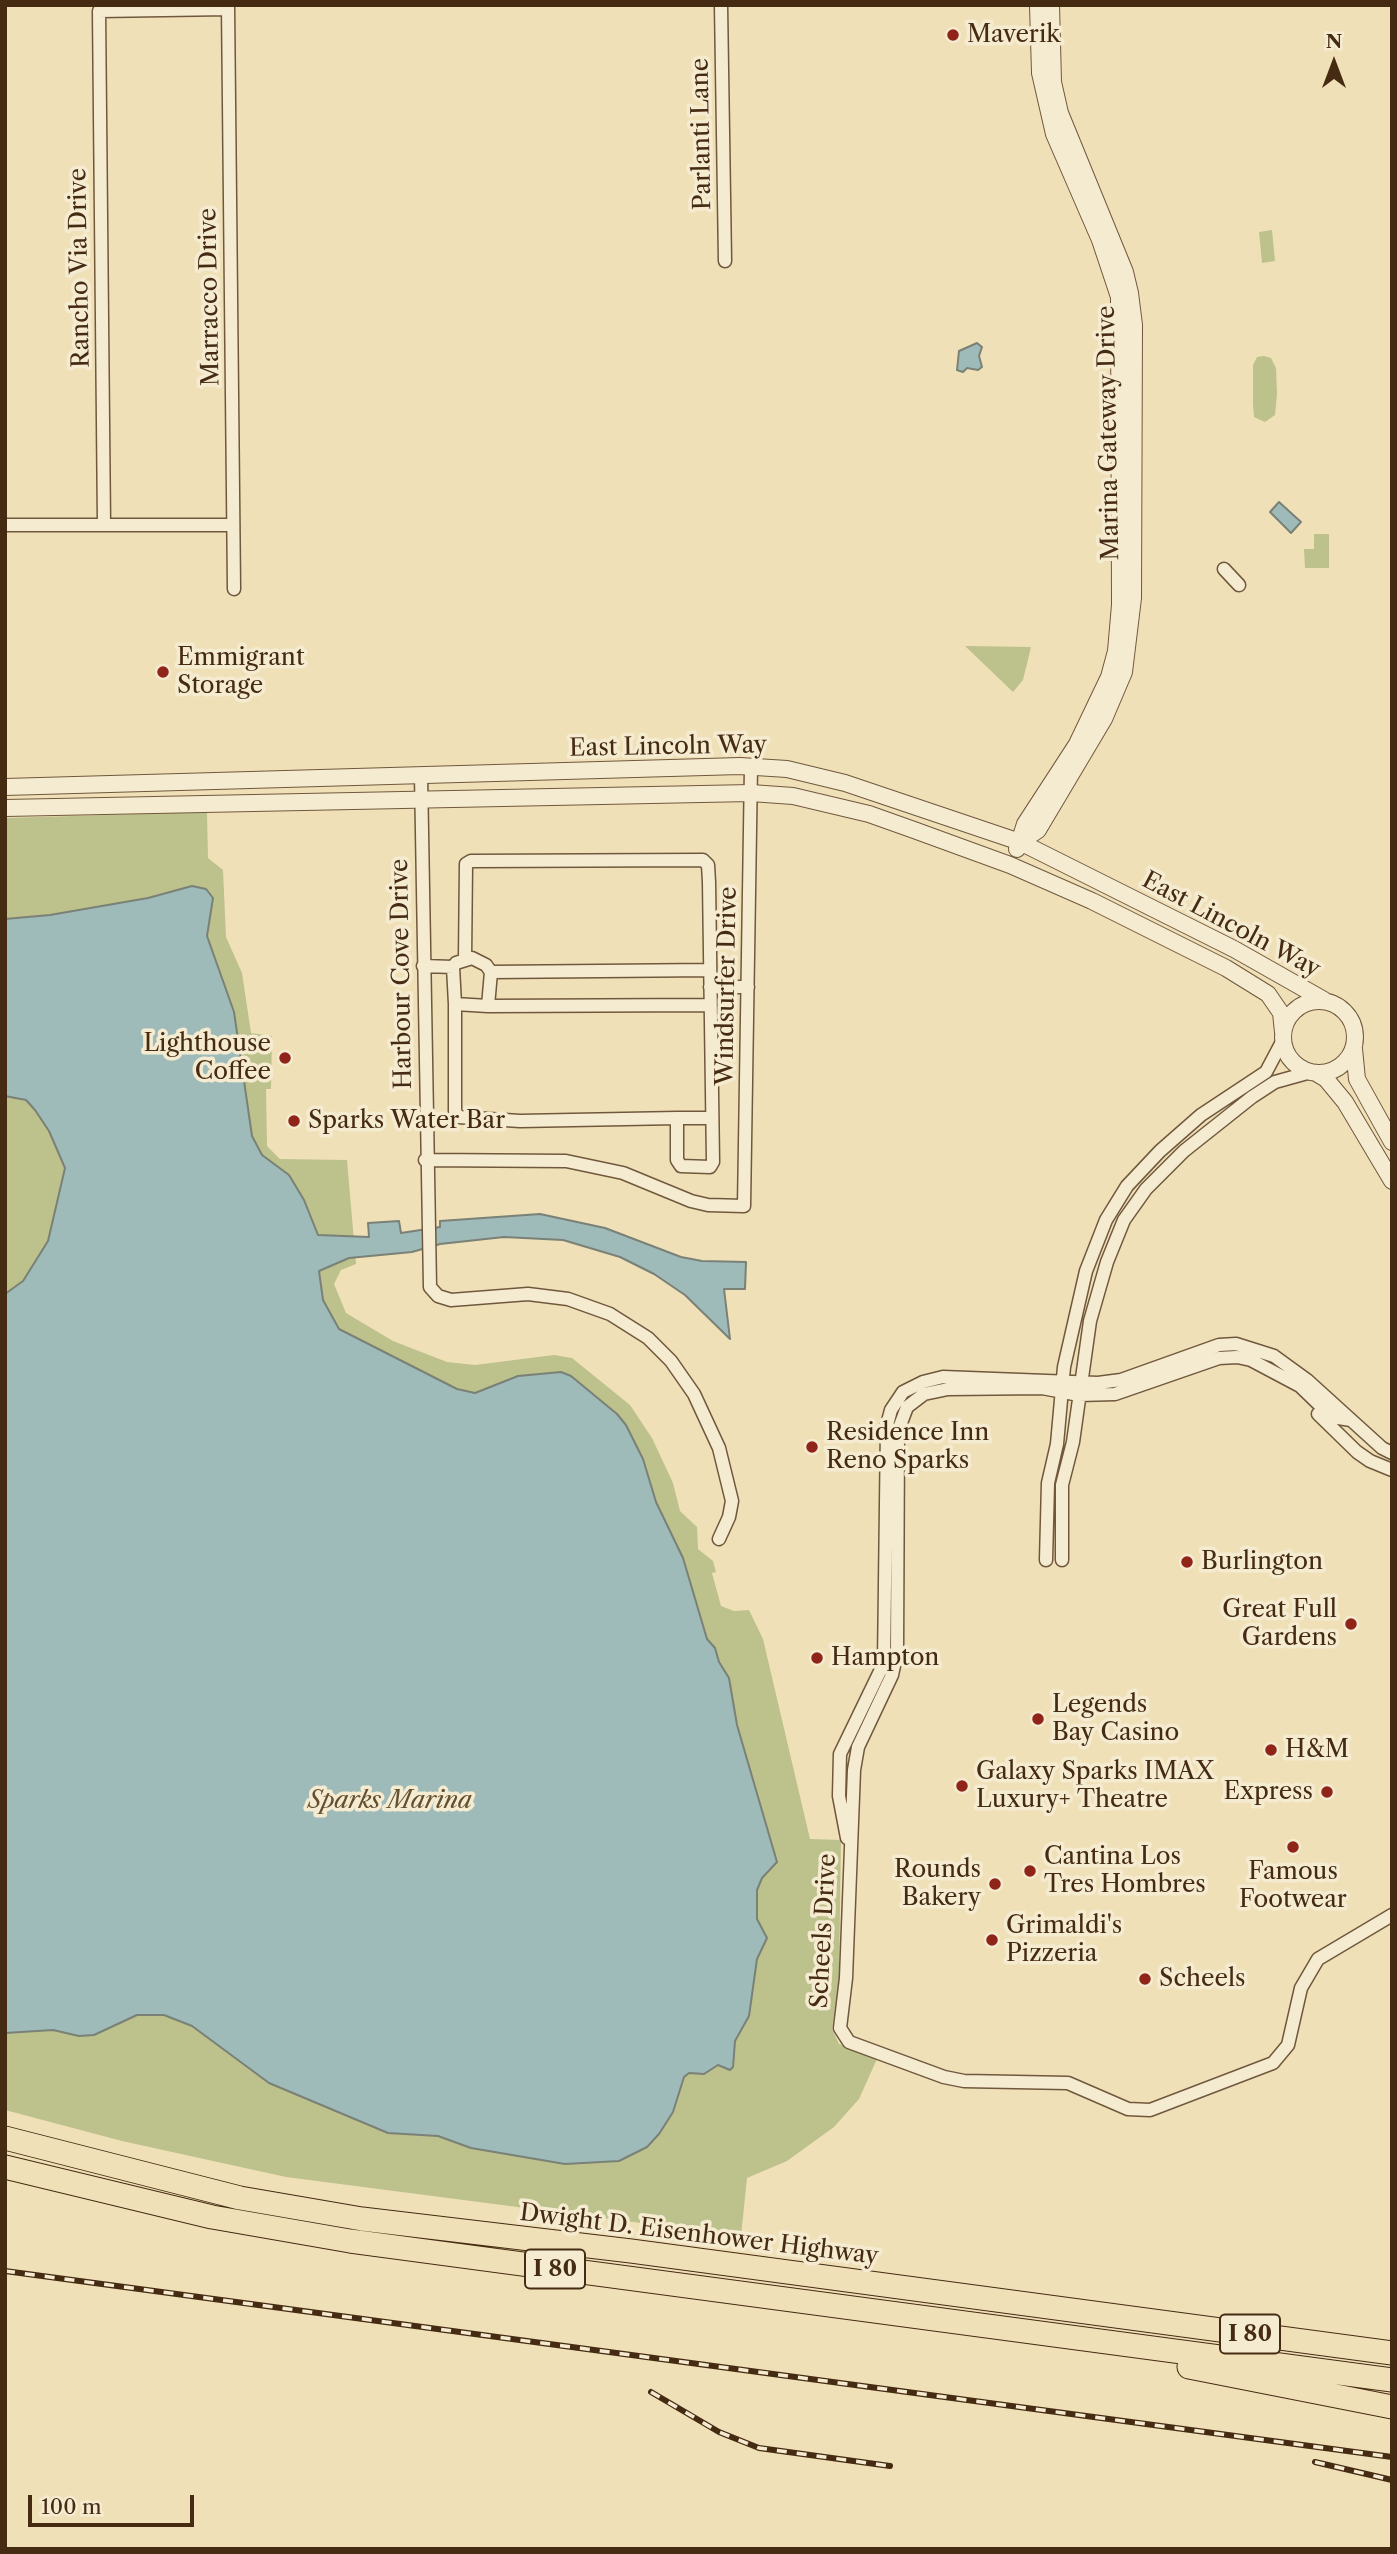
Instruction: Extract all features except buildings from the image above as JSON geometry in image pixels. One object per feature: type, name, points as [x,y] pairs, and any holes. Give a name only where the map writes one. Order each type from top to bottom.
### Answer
[{"type":"highway","name":"Dwight D. Eisenhower Highway","points":[[5,2138],[183,2185],[286,2207],[1392,2353]]},
{"type":"highway","name":"Dwight D. Eisenhower Highway","points":[[5,2167],[212,2217],[350,2241],[1392,2380]]},
{"type":"highway","points":[[1109,2315],[1189,2313],[1392,2337]]},
{"type":"highway","points":[[1109,2342],[1167,2362],[1392,2407]]},
{"type":"street","name":"Parlanti Lane","points":[[721,5],[725,261]]},
{"type":"street","name":"Marina Gateway Drive","points":[[1010,864],[1025,824],[1077,744],[1109,677],[1116,651],[1120,605],[1119,298],[1100,240],[1054,134],[1040,73],[1038,5]]},
{"type":"street","name":"Marina Gateway Drive","points":[[1020,842],[1038,830],[1104,719],[1124,672],[1133,598],[1135,325],[1125,272],[1060,113],[1053,82],[1051,5]]},
{"type":"street","name":"Rancho Via Drive","points":[[104,525],[99,10],[228,7]]},
{"type":"street","name":"Marracco Drive","points":[[228,7],[234,589]]},
{"type":"street","points":[[5,525],[233,525]]},
{"type":"street","points":[[1224,569],[1240,585]]},
{"type":"street","name":"East Lincoln Way","points":[[5,787],[751,766],[787,769],[845,783],[1020,842],[1234,949],[1324,1000]]},
{"type":"street","name":"Windsurfer Drive","points":[[425,1160],[566,1161],[623,1173],[708,1205],[744,1206],[751,766]]},
{"type":"street","name":"Harbour Cove Drive","points":[[421,775],[428,1282],[438,1296],[451,1300],[513,1294],[555,1296],[610,1314],[648,1338],[671,1361],[694,1394],[719,1448],[732,1501],[729,1517],[719,1539]]},
{"type":"street","name":"East Lincoln Way","points":[[5,808],[751,793],[793,796],[869,814],[1010,864],[1226,968],[1268,994],[1280,1013],[1283,1036]]},
{"type":"street","points":[[465,959],[466,864],[471,861],[695,858],[708,865],[713,1162],[710,1167],[681,1166],[677,1160],[677,1118]]},
{"type":"street","points":[[423,966],[453,967],[465,959],[479,959],[491,972],[488,1006]]},
{"type":"street","points":[[453,967],[456,1004],[455,1111],[458,1117],[520,1121],[712,1118]]},
{"type":"street","points":[[491,972],[710,970]]},
{"type":"street","points":[[710,987],[748,987]]},
{"type":"street","points":[[1046,1560],[1048,1483],[1057,1444],[1065,1367],[1086,1271],[1106,1220],[1128,1186],[1201,1115],[1266,1072],[1283,1036],[1288,1018],[1297,1008],[1324,1000],[1347,1013],[1356,1032],[1354,1046],[1357,1080],[1392,1142]]},
{"type":"street","points":[[456,1004],[710,1005]]},
{"type":"street","points":[[1283,1036],[1290,1059],[1326,1079],[1345,1102],[1392,1181]]},
{"type":"street","points":[[1062,1560],[1062,1485],[1073,1443],[1090,1321],[1107,1262],[1124,1220],[1146,1189],[1184,1151],[1252,1097],[1275,1082],[1340,1067],[1354,1046]]},
{"type":"street","points":[[848,1849],[839,1796],[840,1754],[884,1663],[891,1558],[891,1488],[886,1479],[887,1425],[891,1410],[903,1392],[923,1382],[943,1377],[1062,1391],[1080,1389],[1121,1380],[1219,1345],[1236,1344],[1253,1354],[1279,1377],[1357,1452],[1392,1470]]},
{"type":"street","points":[[1253,1354],[1274,1356],[1307,1380],[1392,1453]]},
{"type":"street","points":[[1279,1377],[1300,1386],[1332,1417],[1351,1420]]},
{"type":"street","name":"Scheels Drive","points":[[1062,1391],[1042,1388],[948,1389],[924,1394],[907,1407],[898,1431],[891,1558],[897,1656],[892,1675],[856,1759],[848,1849],[846,1965],[840,2028],[849,2042],[954,2080],[1068,2083],[1136,2111],[1163,2106],[1273,2063],[1288,2045],[1300,1988],[1318,1959],[1392,1914]]},
{"type":"green space","points":[[1272,230],[1275,261],[1262,263],[1259,232]]},
{"type":"green space","points":[[1257,357],[1271,358],[1276,368],[1277,394],[1275,415],[1265,422],[1254,417],[1253,404],[1253,365]]},
{"type":"green space","points":[[1314,534],[1329,534],[1329,568],[1305,568],[1304,549],[1314,549]]},
{"type":"green space","points":[[965,646],[1031,647],[1023,680],[1013,692]]},
{"type":"green space","name":"Sparks Marina","points":[[207,812],[208,858],[223,870],[226,937],[242,973],[251,1033],[272,1036],[271,1089],[266,1089],[267,1146],[280,1159],[347,1160],[356,1264],[341,1270],[334,1284],[346,1313],[393,1341],[447,1362],[475,1365],[554,1355],[572,1358],[630,1405],[652,1438],[673,1483],[680,1511],[697,1527],[698,1549],[713,1561],[716,1572],[712,1573],[721,1606],[734,1611],[749,1610],[763,1639],[810,1839],[841,1840],[839,1977],[832,2029],[839,2044],[877,2059],[859,2099],[834,2127],[787,2161],[747,2178],[741,2236],[286,2177],[122,2141],[5,2110],[5,818]]},
{"type":"water","points":[[977,343],[982,347],[979,356],[982,367],[978,370],[967,368],[963,372],[957,370],[959,351]]},
{"type":"water","points":[[1279,502],[1301,522],[1291,533],[1270,512]]},
{"type":"water","name":"Sparks Marina","points":[[192,886],[206,889],[213,898],[207,936],[234,1012],[252,1136],[262,1155],[289,1175],[304,1200],[318,1235],[369,1237],[368,1223],[399,1221],[401,1233],[440,1227],[440,1221],[540,1214],[605,1228],[681,1257],[702,1261],[746,1262],[745,1289],[724,1289],[730,1339],[685,1295],[654,1274],[620,1257],[563,1240],[504,1237],[440,1244],[412,1252],[349,1258],[319,1271],[323,1300],[339,1329],[457,1389],[475,1393],[518,1376],[561,1372],[571,1376],[617,1414],[626,1425],[643,1459],[656,1502],[683,1558],[707,1639],[715,1648],[719,1662],[729,1678],[737,1725],[777,1862],[762,1878],[757,1890],[757,1919],[767,1938],[757,1959],[749,2016],[735,2041],[733,2067],[730,2070],[718,2065],[704,2074],[689,2073],[684,2077],[673,2112],[659,2134],[647,2147],[619,2161],[565,2164],[471,2148],[438,2136],[388,2133],[269,2083],[192,2026],[164,2015],[137,2015],[94,2035],[79,2036],[53,2030],[5,2033],[5,1294],[23,1281],[48,1241],[65,1168],[49,1131],[35,1110],[26,1100],[5,1096],[5,919],[50,915],[148,898]]},
{"type":"railway","points":[[5,2271],[1392,2457]]},
{"type":"railway","points":[[651,2392],[719,2432],[759,2448],[890,2466]]},
{"type":"railway","points":[[1315,2462],[1392,2480]]},
{"type":"place","name":"Maverik","points":[[953,35]]},
{"type":"place","name":"Emmigrant Storage","points":[[163,672]]},
{"type":"place","name":"Lighthouse Coffee","points":[[285,1058]]},
{"type":"place","name":"Sparks Water Bar","points":[[294,1121]]},
{"type":"place","name":"Residence Inn Reno Sparks","points":[[812,1447]]},
{"type":"place","name":"Burlington","points":[[1187,1562]]},
{"type":"place","name":"Great Full Gardens","points":[[1351,1624]]},
{"type":"place","name":"Hampton","points":[[817,1658]]},
{"type":"place","name":"Legends Bay Casino","points":[[1038,1719]]},
{"type":"place","name":"H&M","points":[[1271,1750]]},
{"type":"place","name":"Galaxy Sparks IMAX Luxury+ Theatre","points":[[962,1786]]},
{"type":"place","name":"Express","points":[[1327,1792]]},
{"type":"place","name":"Famous Footwear","points":[[1293,1847]]},
{"type":"place","name":"Cantina Los Tres Hombres","points":[[1030,1871]]},
{"type":"place","name":"Rounds Bakery","points":[[995,1884]]},
{"type":"place","name":"Grimaldi's Pizzeria","points":[[992,1940]]},
{"type":"place","name":"Scheels","points":[[1145,1979]]}]
